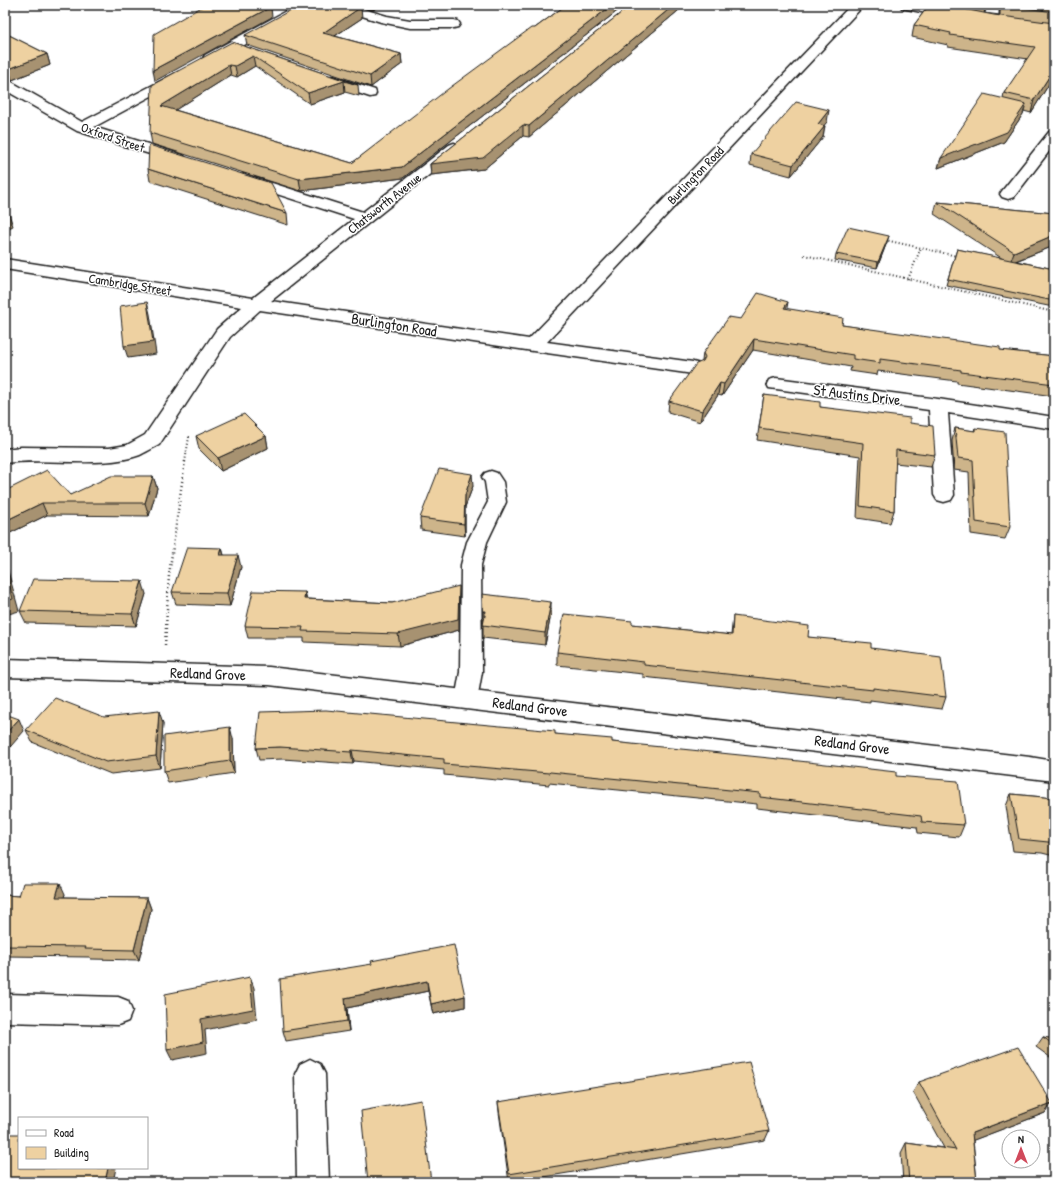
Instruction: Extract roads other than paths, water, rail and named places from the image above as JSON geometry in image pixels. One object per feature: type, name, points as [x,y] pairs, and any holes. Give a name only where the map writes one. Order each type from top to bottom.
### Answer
[{"type":"street","points":[[82,128],[307,5]]},
{"type":"street","name":"Burlington Road","points":[[533,346],[858,5]]},
{"type":"street","points":[[907,5],[1007,24]]},
{"type":"street","points":[[991,21],[994,5]]},
{"type":"street","points":[[272,12],[287,16]]},
{"type":"street","name":"Oxford Street","points":[[5,84],[82,128],[194,163]]},
{"type":"street","points":[[1008,194],[1054,135]]},
{"type":"street","name":"Chatsworth Avenue","points":[[5,456],[21,454],[109,455],[133,450],[152,440],[223,333],[256,304],[466,139]]},
{"type":"street","points":[[232,175],[366,218]]},
{"type":"street","name":"Cambridge Street","points":[[5,264],[256,304]]},
{"type":"street","name":"Burlington Road","points":[[256,304],[533,346],[693,368]]},
{"type":"street","name":"St Austins Drive","points":[[776,384],[938,405],[1054,423]]},
{"type":"street","points":[[938,405],[944,494]]},
{"type":"street","name":"Redland Grove","points":[[5,668],[269,676],[1030,766],[1054,771]]},
{"type":"street","points":[[5,1008],[118,1011]]},
{"type":"street","points":[[310,1074],[314,1182]]},
{"type":"lane","points":[[338,5],[385,19],[410,24],[454,24]]},
{"type":"lane","points":[[232,46],[246,51]]},
{"type":"lane","points":[[319,76],[370,93]]},
{"type":"lane","points":[[466,700],[471,672],[471,565],[477,542],[496,502],[494,482],[491,477]]}]
